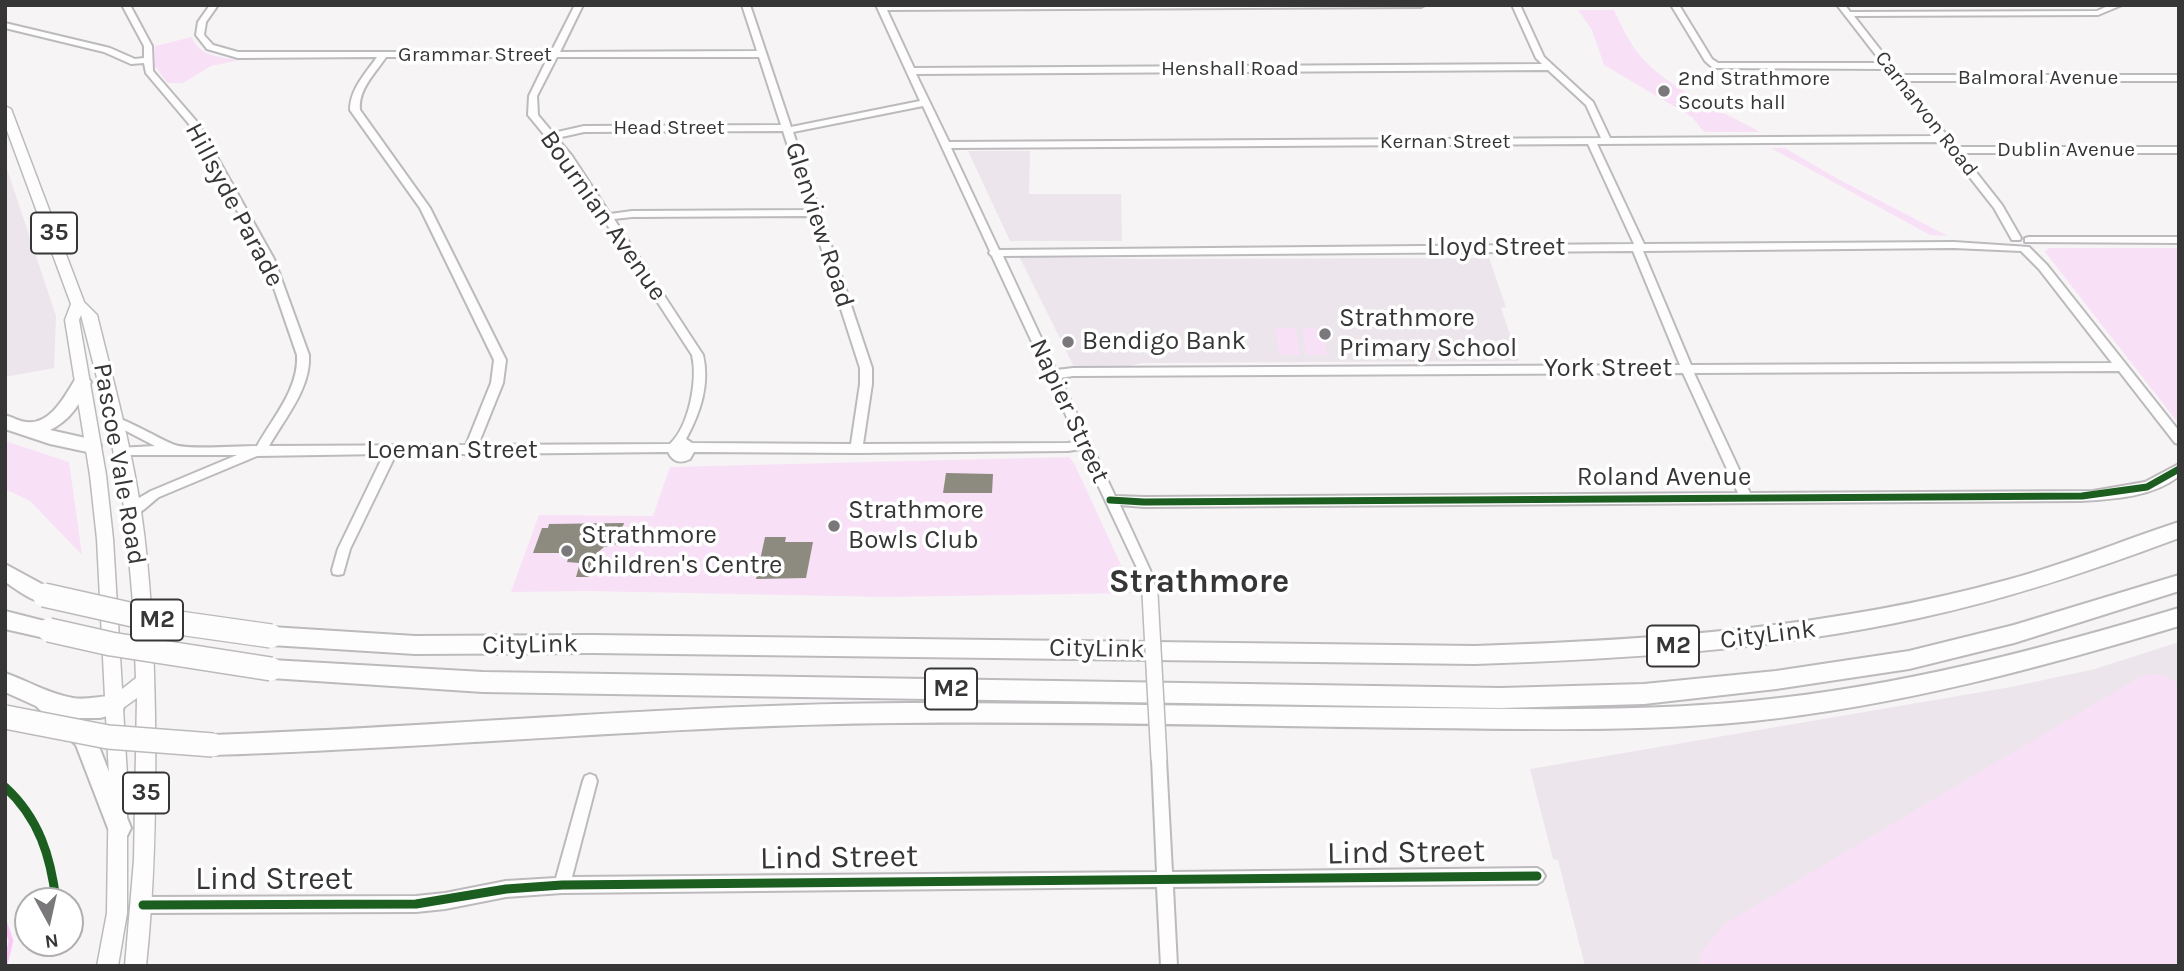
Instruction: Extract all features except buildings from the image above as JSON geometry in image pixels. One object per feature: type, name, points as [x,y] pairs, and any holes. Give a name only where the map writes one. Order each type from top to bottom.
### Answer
[{"type":"highway","points":[[25,430],[46,425],[59,418],[68,408],[82,382]]},
{"type":"highway","points":[[5,422],[25,430],[92,446]]},
{"type":"highway","points":[[2153,541],[2179,525]]},
{"type":"highway","name":"CityLink","points":[[5,585],[151,619],[271,636],[429,645],[617,644],[1475,654],[1587,652],[1772,636],[1907,614],[2085,567],[2179,530]]},
{"type":"highway","points":[[5,572],[44,595]]},
{"type":"highway","name":"CityLink","points":[[5,620],[111,644],[271,669],[483,682],[1501,698],[1644,694],[1776,680],[1909,660],[2103,608],[2179,583]]},
{"type":"highway","points":[[2103,608],[2179,592]]},
{"type":"highway","points":[[5,717],[46,728],[121,741],[213,745],[816,714],[1533,720],[1673,717],[1755,711],[1920,687],[2062,653],[2179,617]]},
{"type":"highway","points":[[5,682],[44,700],[81,710],[96,711],[114,705]]},
{"type":"highway","points":[[44,700],[85,739],[119,828]]},
{"type":"main road","name":"Pascoe Vale Road","points":[[5,109],[78,304],[90,315],[122,451],[133,512],[145,626],[146,681],[143,905],[135,966]]},
{"type":"main road","name":"Pascoe Vale Road","points":[[78,304],[72,320],[105,539],[114,705],[119,828],[117,913],[107,966]]},
{"type":"main road","points":[[92,446],[122,451]]},
{"type":"main road","points":[[114,705],[146,681]]},
{"type":"street","name":"Hillsyde Parade","points":[[126,5],[148,46],[147,61],[151,75],[188,117],[269,259],[303,355],[304,366],[299,383],[258,452]]},
{"type":"street","points":[[200,28],[214,5]]},
{"type":"street","name":"Bournian Avenue","points":[[579,5],[532,103],[533,115],[552,136],[608,217],[700,362],[701,377],[681,448]]},
{"type":"street","name":"Glenview Road","points":[[746,5],[866,368],[856,449]]},
{"type":"street","points":[[881,7],[1422,5]]},
{"type":"street","points":[[1516,5],[1540,58],[1590,104],[1607,141]]},
{"type":"street","points":[[1675,5],[1709,61],[1716,66],[1889,66]]},
{"type":"street","name":"Carnarvon Road","points":[[1842,5],[2179,440]]},
{"type":"street","points":[[1849,14],[2098,13],[2118,5]]},
{"type":"street","name":"Napier Street","points":[[881,7],[1144,570],[1150,594],[1169,966]]},
{"type":"street","points":[[5,25],[107,50],[134,62],[147,61]]},
{"type":"street","name":"Grammar Street","points":[[200,28],[200,35],[210,47],[230,53],[762,54]]},
{"type":"street","points":[[383,55],[358,93],[355,110],[425,208],[500,360],[497,383],[469,451]]},
{"type":"street","name":"Henshall Road","points":[[911,71],[1548,67]]},
{"type":"street","name":"Balmoral Avenue","points":[[1898,78],[2179,78]]},
{"type":"street","name":"Head Street","points":[[552,136],[584,129],[788,129],[924,103]]},
{"type":"street","name":"Kernan Street","points":[[944,145],[1945,139]]},
{"type":"street","points":[[1591,141],[1638,247],[1687,369],[1746,498]]},
{"type":"street","name":"Dublin Avenue","points":[[1954,150],[2179,150]]},
{"type":"street","points":[[608,217],[632,214],[815,212]]},
{"type":"street","name":"Lloyd Street","points":[[994,253],[1997,246],[2058,241],[2179,240]]},
{"type":"street","name":"York Street","points":[[1053,376],[1073,372],[2121,367]]},
{"type":"street","points":[[115,420],[146,438],[177,450]]},
{"type":"street","name":"Loeman Street","points":[[122,451],[856,449],[1068,447],[1084,444]]},
{"type":"street","points":[[338,570],[344,549],[391,451]]},
{"type":"street","name":"Loeman Street","points":[[133,512],[143,501],[155,494],[258,452]]},
{"type":"street","name":"Roland Avenue","points":[[1112,505],[1144,502],[2114,495],[2164,478],[2179,469]]},
{"type":"street","points":[[562,885],[590,781]]},
{"type":"street","name":"Lind Street","points":[[143,905],[416,904],[446,901],[506,888],[562,885],[1537,876]]},
{"type":"shaded area","points":[[1578,10],[1614,10],[1635,49],[1657,72],[1700,100],[1760,132],[1704,132],[1692,117],[1604,65],[1592,30]]},
{"type":"shaded area","points":[[192,37],[195,44],[205,52],[239,60],[211,66],[183,83],[167,83],[155,66],[155,46]]},
{"type":"shaded area","points":[[1771,148],[1785,148],[1838,179],[1948,236],[1930,235]]},
{"type":"shaded area","points":[[968,151],[1030,151],[1029,194],[1121,194],[1122,241],[1010,241]]},
{"type":"shaded area","points":[[5,163],[56,316],[54,368],[5,377]]},
{"type":"shaded area","points":[[2049,248],[2179,248],[2179,424],[2045,252]]},
{"type":"shaded area","name":"Strathmore Primary School","points":[[1019,256],[1141,259],[1489,258],[1506,307],[1501,308],[1519,361],[1142,363],[1079,377]]},
{"type":"shaded area","points":[[1275,328],[1296,328],[1300,355],[1279,355]]},
{"type":"shaded area","points":[[1302,328],[1322,328],[1327,355],[1306,355]]},
{"type":"shaded area","points":[[5,441],[69,462],[82,555],[30,501],[5,489]]},
{"type":"shaded area","points":[[1069,457],[1134,593],[885,597],[511,592],[539,515],[653,516],[670,467]]},
{"type":"shaded area","points":[[2179,642],[2179,966],[1585,966],[1558,860],[1553,859],[1530,769],[2011,687],[2095,669]]},
{"type":"shaded area","points":[[2160,674],[2174,681],[2179,688],[2179,965],[1700,966],[1700,954],[1724,924],[2141,676]]},
{"type":"waterway","points":[[5,923],[11,941],[5,966]]},
{"type":"cycle path","points":[[1110,500],[1144,502],[2082,496],[2120,493],[2147,487],[2179,469]]},
{"type":"cycle path","points":[[5,787],[27,810],[42,838],[54,887]]},
{"type":"cycle path","points":[[143,905],[416,904],[506,889],[562,885],[1537,876]]},
{"type":"place","name":"2nd Strathmore Scouts hall","points":[[1664,91]]},
{"type":"place","name":"Strathmore Primary School","points":[[1325,334]]},
{"type":"place","name":"Bendigo Bank","points":[[1068,342]]},
{"type":"place","name":"Strathmore Bowls Club","points":[[834,526]]},
{"type":"place","name":"Strathmore Children's Centre","points":[[567,551]]},
{"type":"district","name":"Strathmore","points":[[1199,583]]}]
